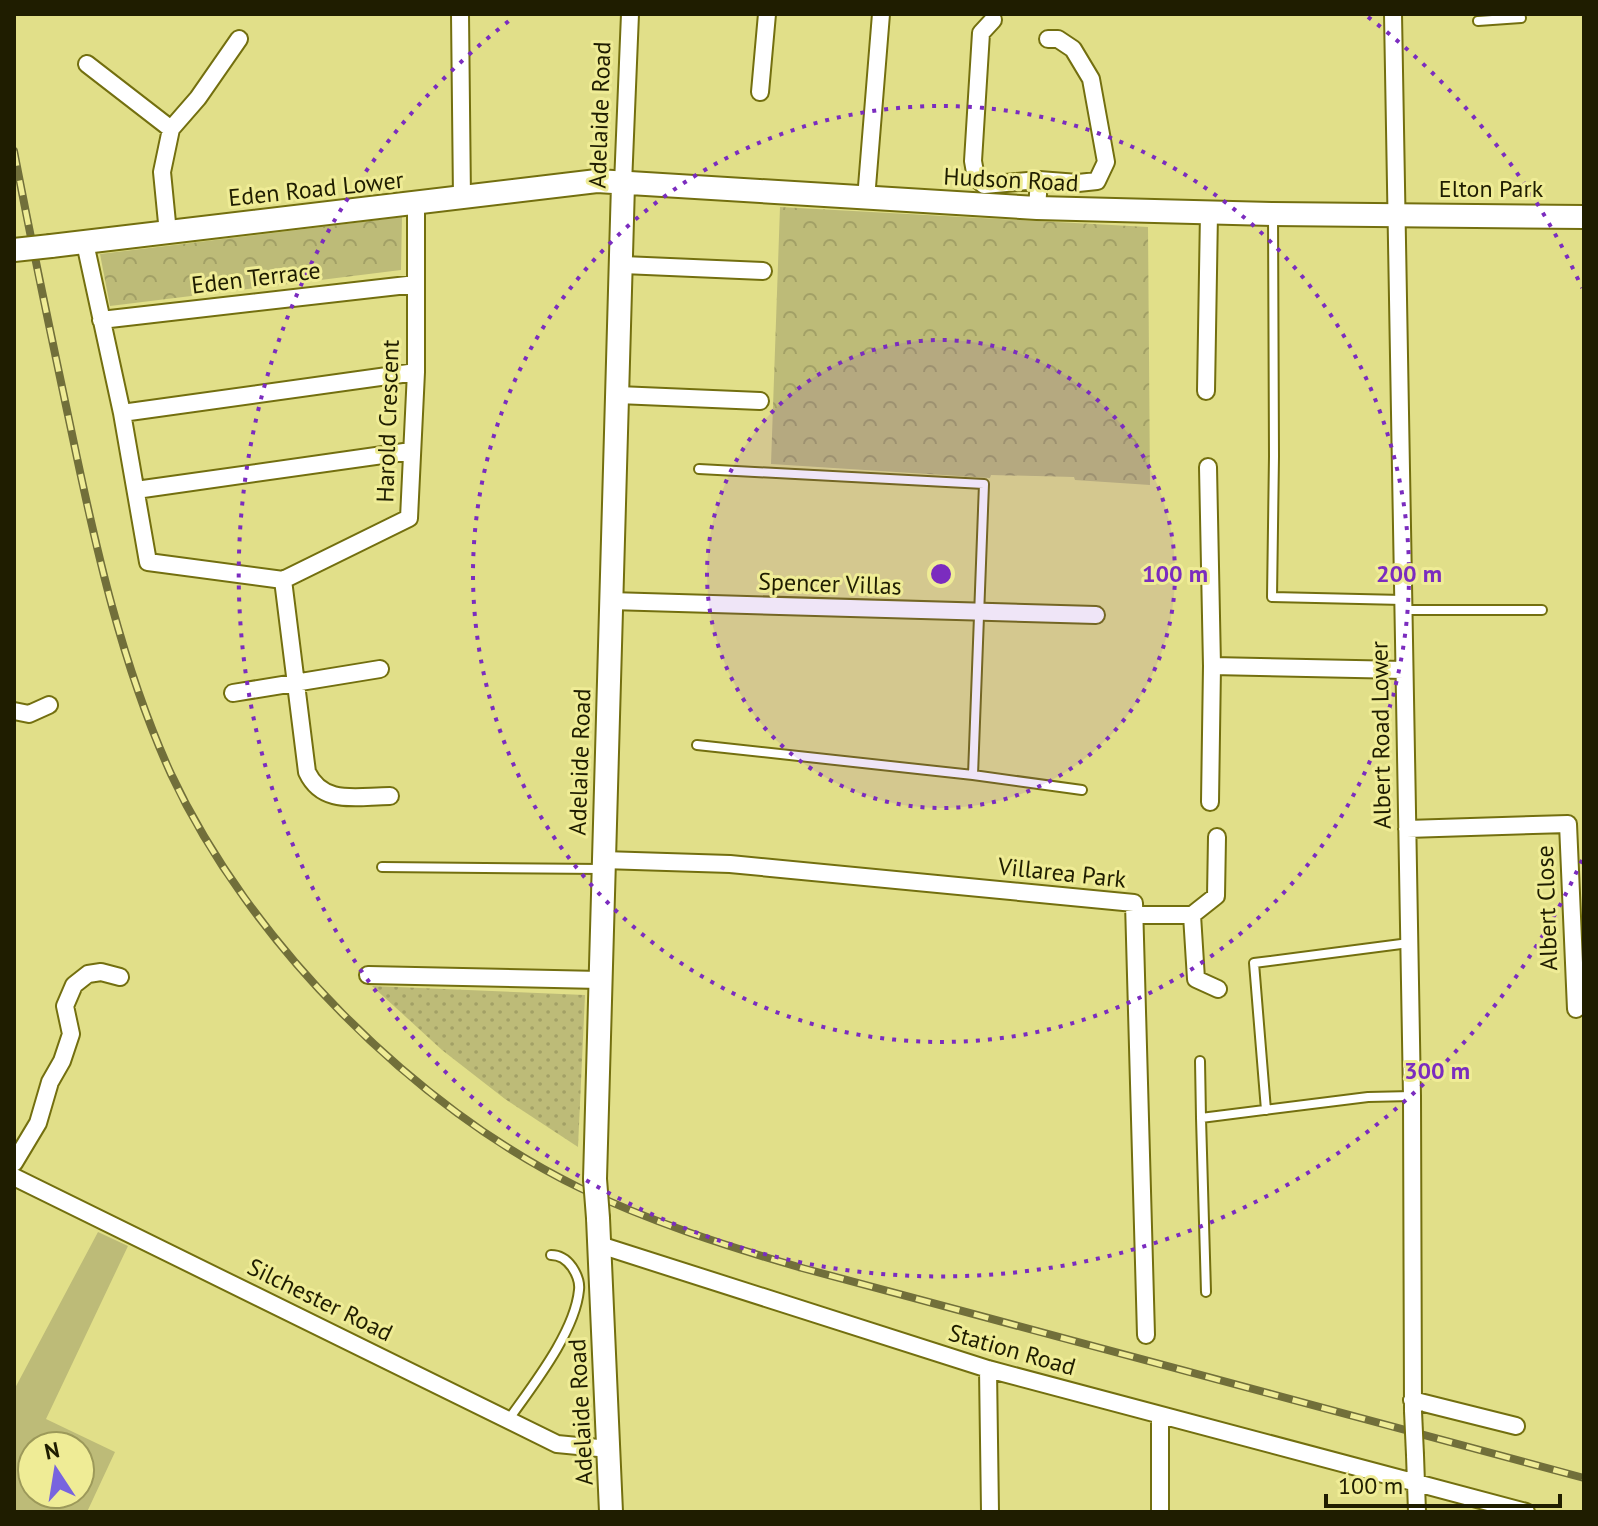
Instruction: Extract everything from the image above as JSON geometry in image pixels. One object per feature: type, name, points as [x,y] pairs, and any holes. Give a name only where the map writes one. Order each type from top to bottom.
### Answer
[{"type":"street","points":[[460,14],[462,199]]},
{"type":"street","name":"Adelaide Road","points":[[611,1512],[595,1179],[630,14]]},
{"type":"street","points":[[760,92],[767,14]]},
{"type":"street","points":[[866,199],[881,14]]},
{"type":"street","name":"Albert Road Lower","points":[[1393,14],[1417,1512]]},
{"type":"street","points":[[993,20],[981,33],[973,161],[976,178],[984,185],[1039,180],[1097,181],[1106,162],[1091,79],[1073,49],[1058,39],[1048,39]]},
{"type":"street","points":[[168,233],[162,172],[171,129],[198,98],[239,39]]},
{"type":"street","points":[[87,64],[171,129]]},
{"type":"street","points":[[1037,208],[1039,180]]},
{"type":"street","name":"Eden Road Lower","points":[[14,250],[597,181],[623,184]]},
{"type":"street","name":"Hudson Road","points":[[623,184],[1037,208],[1397,216]]},
{"type":"street","name":"Harold Crescent","points":[[283,580],[409,518],[416,372],[416,204]]},
{"type":"street","points":[[1206,391],[1209,213]]},
{"type":"street","name":"Elton Park","points":[[1397,216],[1498,214],[1584,217]]},
{"type":"street","points":[[85,243],[122,413],[148,562],[283,580],[307,772],[314,787],[328,796],[390,796]]},
{"type":"street","points":[[623,265],[763,271]]},
{"type":"street","name":"Eden Terrace","points":[[101,320],[416,284]]},
{"type":"street","points":[[122,413],[416,372]]},
{"type":"street","points":[[618,395],[760,401]]},
{"type":"street","points":[[136,490],[411,451]]},
{"type":"street","points":[[1208,467],[1212,666],[1210,802]]},
{"type":"street","name":"Spencer Villas","points":[[610,601],[1096,615]]},
{"type":"street","points":[[1212,666],[1404,670]]},
{"type":"street","points":[[233,693],[380,669]]},
{"type":"street","points":[[14,711],[29,714],[49,705]]},
{"type":"street","name":"Albert Close","points":[[1407,829],[1568,824],[1576,1009]]},
{"type":"street","points":[[1135,915],[1192,915],[1216,896],[1217,837]]},
{"type":"street","name":"Villarea Park","points":[[603,864],[730,864],[1134,903],[1146,1335]]},
{"type":"street","points":[[1192,915],[1196,979],[1218,989]]},
{"type":"street","points":[[14,1163],[38,1123],[50,1082],[62,1061],[71,1034],[65,1006],[74,985],[88,974],[101,972],[120,977]]},
{"type":"street","points":[[368,975],[600,980]]},
{"type":"street","name":"Silchester Road","points":[[14,1177],[557,1444],[609,1449]]},
{"type":"street","name":"Station Road","points":[[600,1245],[988,1369],[1526,1512]]},
{"type":"street","points":[[988,1369],[990,1512]]},
{"type":"street","points":[[1413,1406],[1516,1426]]},
{"type":"street","points":[[1160,1416],[1160,1512]]},
{"type":"lane","points":[[1478,21],[1493,17],[1521,18]]},
{"type":"lane","points":[[1273,214],[1272,597],[1542,610]]},
{"type":"lane","points":[[699,469],[984,484],[973,775]]},
{"type":"lane","points":[[697,745],[1082,790]]},
{"type":"lane","points":[[382,867],[603,864]]},
{"type":"lane","points":[[1266,1110],[1254,963],[1410,943]]},
{"type":"lane","points":[[1200,1061],[1206,1292]]},
{"type":"lane","points":[[1201,1118],[1368,1097],[1412,1096]]},
{"type":"lane","points":[[509,1419],[568,1327],[580,1289],[570,1263],[551,1255]]},
{"type":"green space","points":[[780,207],[1148,227],[1150,485],[1075,480],[1074,477],[991,475],[990,478],[771,464]]},
{"type":"green space","points":[[402,217],[401,270],[110,306],[100,254]]},
{"type":"green space","points":[[372,986],[585,995],[578,1147],[505,1099],[442,1050]]},
{"type":"green space","points":[[98,1232],[128,1246],[46,1419],[69,1430],[16,1430],[16,1510],[88,1510],[14,1511],[14,1390]]},
{"type":"green space","points":[[96,1443],[115,1452],[96,1493]]},
{"type":"railway","points":[[14,151],[101,564],[124,649],[171,774],[204,836],[244,898],[291,957],[342,1013],[398,1065],[457,1113],[518,1154],[580,1188],[689,1232],[802,1268],[1584,1478]]}]
